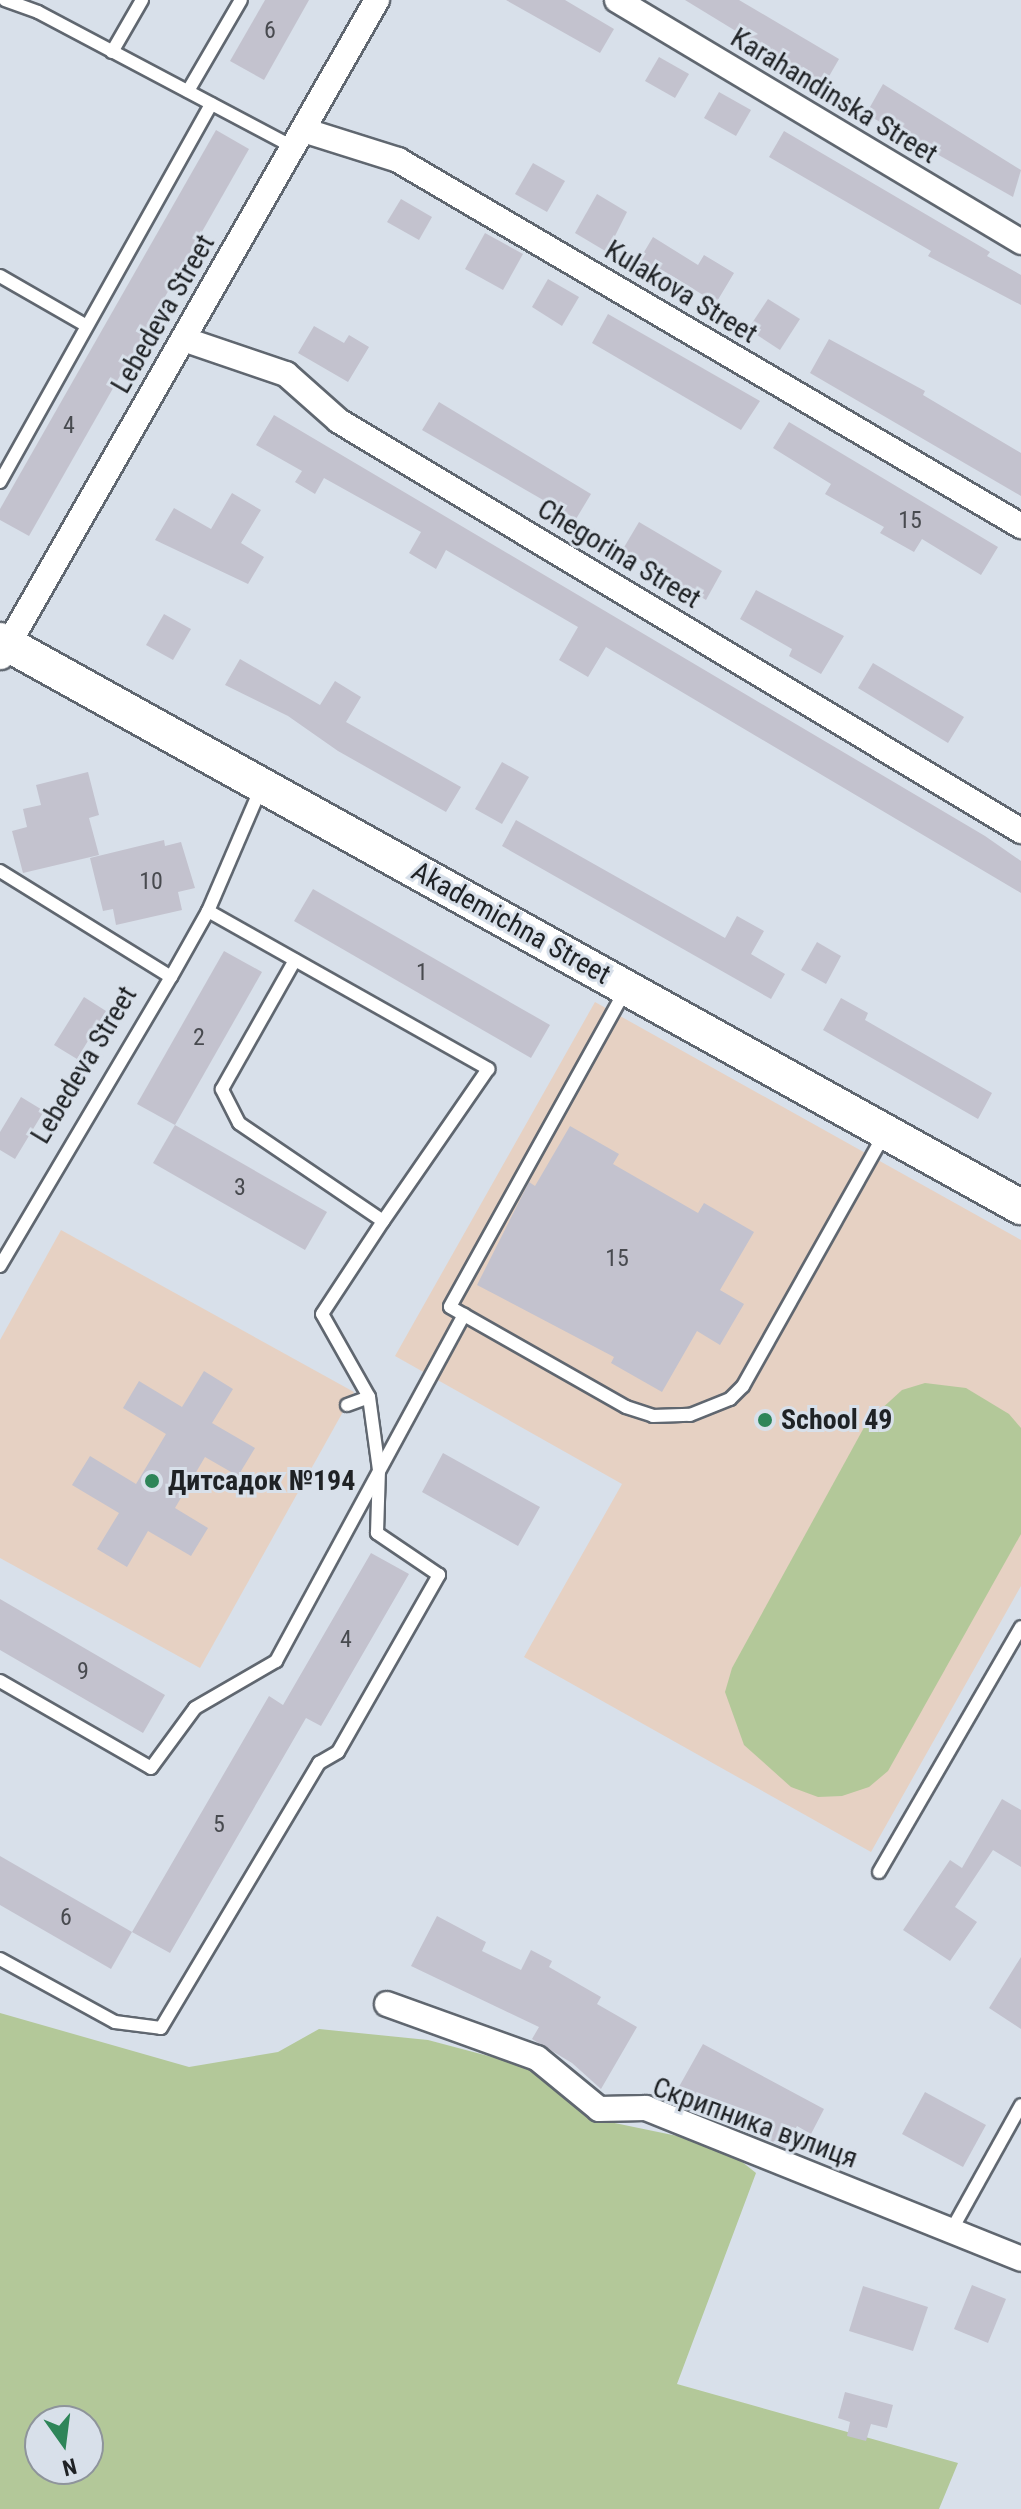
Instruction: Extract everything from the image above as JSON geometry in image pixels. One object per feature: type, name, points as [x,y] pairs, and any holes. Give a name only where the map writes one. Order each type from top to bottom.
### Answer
[{"type":"main road","name":"Akademichna Street","points":[[3,648],[263,785],[1021,1207]]},
{"type":"street","name":"Lebedeva Street","points":[[3,648],[377,0]]},
{"type":"street","name":"Karahandinska Street","points":[[617,0],[1021,242]]},
{"type":"street","name":"Kulakova Street","points":[[298,138],[398,160],[1021,526]]},
{"type":"street","name":"Chegorina Street","points":[[183,339],[286,374],[339,421],[1021,831]]},
{"type":"street","name":"Скрипника вулиця","points":[[387,2004],[537,2058],[599,2109],[646,2108],[1021,2259]]},
{"type":"lane","points":[[5,0],[211,104],[298,138]]},
{"type":"lane","points":[[112,52],[142,0]]},
{"type":"lane","points":[[188,91],[241,0]]},
{"type":"lane","points":[[0,482],[211,104]]},
{"type":"lane","points":[[0,276],[87,326]]},
{"type":"lane","name":"Lebedeva Street","points":[[0,1266],[208,911],[263,785]]},
{"type":"lane","points":[[0,871],[171,977]]},
{"type":"lane","points":[[0,1959],[115,2022],[161,2028],[319,1763],[338,1752],[439,1575],[377,1533],[379,1470],[369,1397],[322,1314],[488,1069],[208,911]]},
{"type":"lane","points":[[295,960],[222,1089],[239,1123],[383,1221]]},
{"type":"lane","points":[[627,988],[450,1307],[626,1407],[671,1418],[712,1409],[743,1386],[886,1132]]},
{"type":"lane","points":[[0,1681],[151,1768],[195,1708],[276,1661],[464,1315]]},
{"type":"lane","points":[[347,1405],[369,1397]]},
{"type":"lane","points":[[879,1872],[1021,1627]]},
{"type":"lane","points":[[951,2231],[1021,2105]]},
{"type":"shaded area","name":"School 49","points":[[595,1002],[1021,1240],[1021,1586],[871,1852],[524,1657],[622,1484],[395,1356]]},
{"type":"shaded area","name":"Дитсадок №194","points":[[61,1230],[354,1392],[200,1668],[0,1558],[0,1340]]},
{"type":"green space","points":[[925,1383],[966,1388],[1009,1414],[1021,1428],[1021,1534],[888,1771],[869,1787],[842,1796],[818,1797],[791,1787],[744,1745],[725,1692],[732,1668],[867,1422],[902,1390]]},
{"type":"green space","points":[[0,2013],[189,2067],[278,2052],[319,2029],[428,2040],[533,2068],[600,2120],[721,2145],[756,2173],[677,2384],[958,2463],[939,2509],[0,2509]]},
{"type":"building","points":[[265,0],[309,0],[264,80],[230,61]]},
{"type":"building","points":[[506,0],[565,0],[614,29],[600,53]]},
{"type":"building","points":[[685,0],[739,0],[839,59],[824,85]]},
{"type":"building","points":[[659,57],[689,74],[675,98],[645,81]]},
{"type":"building","points":[[883,84],[1021,170],[1013,197],[866,114]]},
{"type":"building","points":[[719,92],[751,110],[736,136],[704,118]]},
{"type":"building","points":[[216,130],[249,149],[29,536],[0,520],[0,509]]},
{"type":"building","points":[[784,131],[990,252],[987,256],[1021,275],[1021,305],[928,256],[931,251],[769,157]]},
{"type":"building","points":[[533,163],[565,181],[547,212],[515,194]]},
{"type":"building","points":[[597,194],[627,212],[607,252],[575,233]]},
{"type":"building","points":[[401,199],[432,217],[419,240],[387,222]]},
{"type":"building","points":[[485,233],[523,254],[503,290],[465,269]]},
{"type":"building","points":[[653,237],[698,265],[704,255],[734,273],[716,303],[669,274],[661,286],[634,269]]},
{"type":"building","points":[[548,279],[579,297],[562,326],[532,307]]},
{"type":"building","points":[[768,299],[800,319],[780,350],[748,329]]},
{"type":"building","points":[[608,314],[760,401],[741,430],[592,343]]},
{"type":"building","points":[[314,326],[344,343],[349,335],[369,347],[348,382],[298,353]]},
{"type":"building","points":[[829,339],[925,391],[923,395],[1021,453],[1021,496],[810,373]]},
{"type":"building","points":[[439,402],[591,494],[576,519],[422,430]]},
{"type":"building","points":[[274,415],[985,836],[1021,861],[1021,893],[606,647],[588,677],[559,660],[578,627],[446,550],[436,569],[409,553],[421,532],[324,478],[315,494],[295,482],[302,471],[256,445]]},
{"type":"building","points":[[789,422],[998,547],[981,575],[922,539],[914,552],[880,533],[884,527],[825,494],[831,484],[773,448]]},
{"type":"building","points":[[232,493],[261,510],[241,543],[264,557],[248,584],[155,540],[174,508],[211,529]]},
{"type":"building","points":[[639,522],[722,571],[706,600],[623,549]]},
{"type":"building","points":[[756,590],[844,636],[821,674],[789,656],[792,649],[740,619]]},
{"type":"building","points":[[164,614],[191,629],[173,660],[146,645]]},
{"type":"building","points":[[240,659],[320,705],[335,681],[361,697],[346,722],[461,787],[446,812],[338,751],[288,716],[225,685]]},
{"type":"building","points":[[873,663],[964,717],[948,743],[858,688]]},
{"type":"building","points":[[502,762],[529,777],[502,824],[475,809]]},
{"type":"building","points":[[88,772],[99,815],[89,818],[99,855],[23,873],[12,831],[27,827],[23,809],[41,805],[36,785]]},
{"type":"building","points":[[516,820],[725,938],[737,916],[764,931],[751,954],[785,974],[771,999],[502,846]]},
{"type":"building","points":[[164,840],[165,846],[181,842],[195,888],[178,892],[182,910],[116,925],[113,909],[103,911],[90,858]]},
{"type":"building","points":[[313,889],[550,1025],[531,1058],[294,921]]},
{"type":"building","points":[[817,942],[841,956],[826,984],[801,970]]},
{"type":"building","points":[[224,951],[262,972],[175,1125],[137,1104]]},
{"type":"building","points":[[84,997],[106,1011],[77,1059],[54,1045]]},
{"type":"building","points":[[841,998],[868,1013],[865,1020],[992,1093],[978,1119],[823,1030]]},
{"type":"building","points":[[21,1097],[44,1111],[15,1159],[0,1150],[0,1132]]},
{"type":"building","points":[[175,1125],[327,1212],[305,1250],[153,1163]]},
{"type":"building","points":[[570,1126],[619,1154],[613,1164],[698,1213],[704,1203],[754,1232],[720,1290],[744,1304],[720,1345],[697,1331],[662,1392],[611,1363],[614,1357],[477,1285],[529,1182],[535,1186]]},
{"type":"building","points":[[204,1371],[233,1389],[212,1423],[255,1448],[238,1476],[205,1457],[175,1508],[208,1528],[191,1556],[148,1531],[127,1567],[97,1549],[119,1513],[72,1485],[90,1456],[136,1484],[166,1434],[123,1408],[139,1381],[182,1407]]},
{"type":"building","points":[[443,1453],[540,1507],[518,1546],[422,1492]]},
{"type":"building","points":[[371,1553],[409,1574],[321,1726],[306,1718],[170,1953],[132,1932],[269,1696],[283,1705]]},
{"type":"building","points":[[0,1599],[165,1695],[143,1733],[0,1650]]},
{"type":"building","points":[[1002,1799],[1021,1810],[1021,1867],[993,1850],[955,1907],[977,1922],[950,1961],[903,1930],[950,1860],[962,1868]]},
{"type":"building","points":[[0,1856],[132,1932],[111,1969],[0,1905]]},
{"type":"building","points":[[437,1916],[486,1942],[482,1951],[521,1970],[531,1950],[552,1961],[549,1967],[601,1997],[597,2004],[637,2027],[601,2089],[572,2063],[532,2039],[539,2027],[411,1966]]},
{"type":"building","points":[[1021,1957],[1021,2029],[989,2008]]},
{"type":"building","points":[[703,2044],[824,2109],[811,2134],[797,2126],[785,2148],[676,2092]]},
{"type":"building","points":[[925,2092],[986,2125],[963,2167],[902,2134]]},
{"type":"building","points":[[972,2285],[1006,2299],[988,2343],[954,2329]]},
{"type":"building","points":[[863,2286],[928,2307],[913,2351],[849,2331]]},
{"type":"building","points":[[845,2392],[893,2405],[887,2428],[871,2424],[866,2441],[847,2436],[850,2422],[838,2418]]},
{"type":"place","name":"School 49","points":[[765,1420]]},
{"type":"place","name":"Дитсадок №194","points":[[152,1481]]}]
